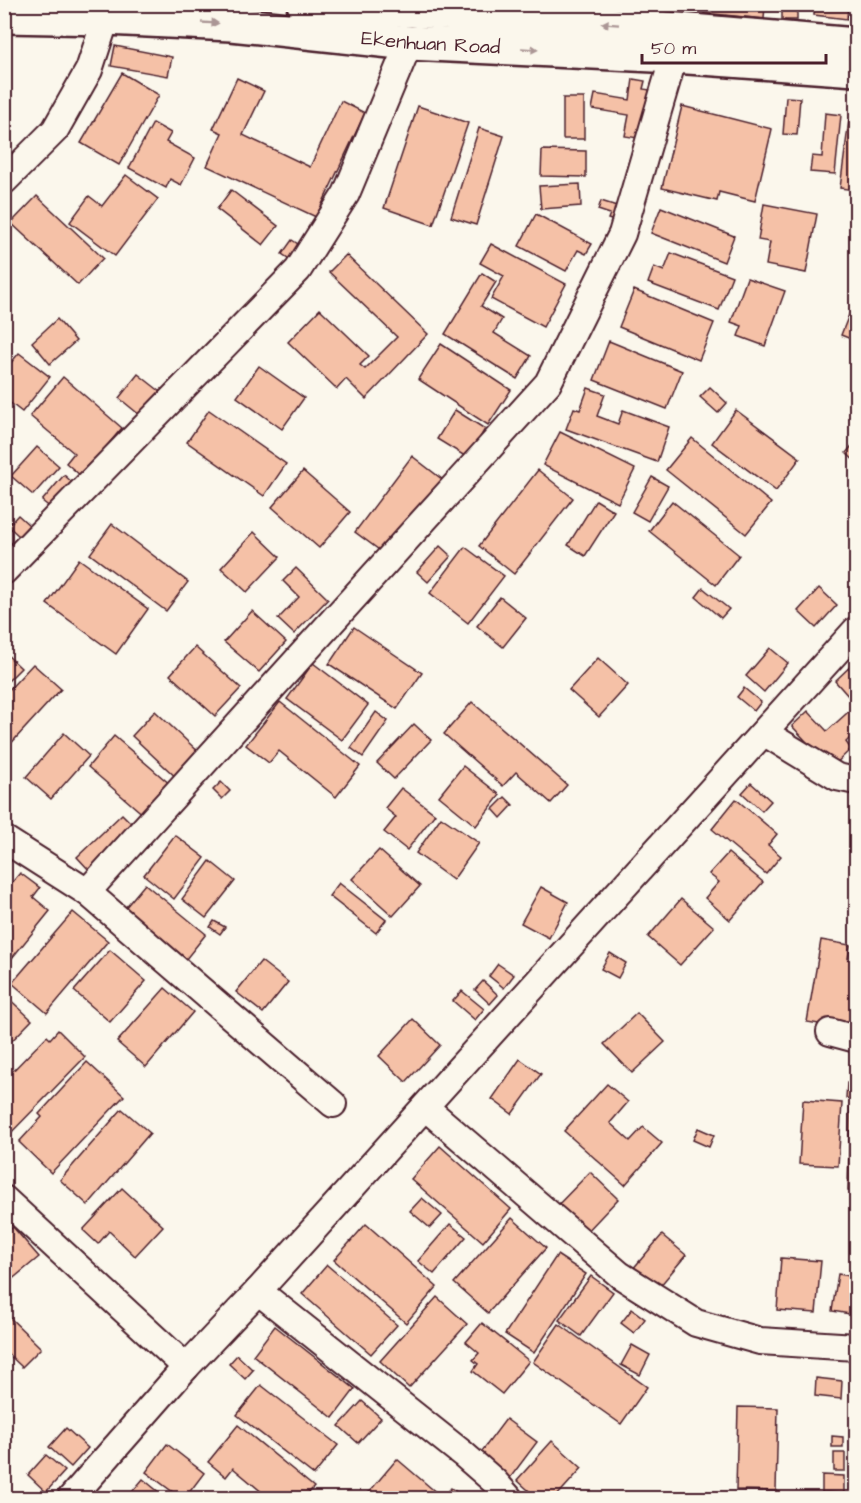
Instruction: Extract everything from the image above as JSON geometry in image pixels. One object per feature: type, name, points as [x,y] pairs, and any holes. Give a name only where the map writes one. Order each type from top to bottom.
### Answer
[{"type":"main road","name":"Ekenhuan Road","points":[[304,4],[608,24],[856,45]]},
{"type":"main road","name":"Ekenhuan Road","points":[[4,16],[231,24],[409,43],[674,56],[856,69]]},
{"type":"street","points":[[4,181],[55,130],[89,70],[106,18]]},
{"type":"street","points":[[4,571],[298,270],[345,194],[409,43]]},
{"type":"street","points":[[87,892],[548,383],[622,234],[674,56]]},
{"type":"street","points":[[71,1498],[186,1367],[258,1291],[856,630]]},
{"type":"street","points":[[765,732],[837,777],[856,781]]},
{"type":"street","points":[[4,839],[87,892],[333,1104]]},
{"type":"street","points":[[830,1032],[856,1039]]},
{"type":"street","points":[[424,1107],[620,1275],[696,1323],[760,1341],[856,1347]]},
{"type":"street","points":[[4,1199],[186,1367]]},
{"type":"street","points":[[258,1291],[463,1454],[494,1481],[508,1498]]},
{"type":"building","points":[[704,4],[765,4],[764,19],[704,13]]},
{"type":"building","points":[[782,4],[797,4],[797,20],[782,20]]},
{"type":"building","points":[[815,4],[848,4],[847,19],[814,15]]},
{"type":"building","points":[[115,46],[172,57],[168,76],[111,66]]},
{"type":"building","points":[[122,73],[159,95],[119,165],[81,143]]},
{"type":"building","points":[[237,78],[264,91],[243,135],[310,167],[341,101],[365,113],[316,217],[207,166],[222,133],[213,129]]},
{"type":"building","points":[[633,79],[645,81],[643,89],[657,91],[644,139],[625,136],[629,115],[592,109],[595,94],[630,100]]},
{"type":"building","points":[[786,97],[800,98],[797,135],[783,134]]},
{"type":"building","points":[[563,98],[584,98],[584,139],[563,139]]},
{"type":"building","points":[[418,106],[468,123],[433,225],[384,208]]},
{"type":"building","points":[[682,106],[772,129],[755,201],[719,192],[717,201],[662,188]]},
{"type":"building","points":[[825,113],[841,115],[835,174],[810,172],[812,156],[822,157]]},
{"type":"building","points":[[849,120],[856,121],[856,190],[840,188]]},
{"type":"building","points":[[153,123],[171,133],[166,142],[195,158],[181,185],[170,179],[166,188],[129,168]]},
{"type":"building","points":[[479,128],[504,136],[476,225],[451,217]]},
{"type":"building","points":[[542,150],[586,151],[586,177],[541,176]]},
{"type":"building","points":[[126,175],[158,199],[115,256],[70,222],[89,196],[102,206]]},
{"type":"building","points":[[580,184],[581,206],[541,209],[539,186]]},
{"type":"building","points":[[231,190],[278,226],[263,245],[217,209]]},
{"type":"building","points":[[37,196],[103,258],[78,285],[11,223]]},
{"type":"building","points":[[601,201],[623,208],[618,222],[608,219],[610,214],[598,210]]},
{"type":"building","points":[[764,204],[817,214],[806,273],[766,265],[770,242],[758,240]]},
{"type":"building","points":[[661,207],[734,236],[724,262],[651,233]]},
{"type":"building","points":[[536,214],[592,244],[586,254],[578,250],[566,271],[519,246]]},
{"type":"building","points":[[292,240],[304,248],[294,262],[282,254]]},
{"type":"building","points":[[491,244],[566,284],[543,327],[491,299],[504,276],[480,263]]},
{"type":"building","points":[[671,253],[732,276],[719,310],[648,283],[654,267],[664,271]]},
{"type":"building","points":[[346,255],[428,334],[366,399],[346,379],[337,389],[288,342],[320,309],[369,356],[360,365],[365,369],[397,337],[329,272]]},
{"type":"building","points":[[482,273],[496,282],[481,306],[502,319],[494,333],[531,356],[517,379],[445,334]]},
{"type":"building","points":[[747,278],[785,291],[765,346],[738,336],[742,326],[731,322]]},
{"type":"building","points":[[634,290],[714,323],[699,360],[619,327]]},
{"type":"building","points":[[854,302],[856,303],[856,341],[841,335]]},
{"type":"building","points":[[57,319],[76,341],[50,364],[32,342]]},
{"type":"building","points":[[609,341],[682,371],[667,409],[594,380]]},
{"type":"building","points":[[441,344],[511,390],[488,425],[418,379]]},
{"type":"building","points":[[19,353],[50,377],[22,412],[4,398],[4,371]]},
{"type":"building","points":[[259,366],[304,398],[282,429],[237,397]]},
{"type":"building","points":[[138,374],[161,392],[141,416],[119,398]]},
{"type":"building","points":[[63,377],[122,428],[81,476],[66,463],[74,453],[30,416]]},
{"type":"building","points":[[710,387],[727,403],[718,413],[700,397]]},
{"type":"building","points":[[588,388],[605,394],[597,416],[618,424],[623,410],[669,427],[657,462],[566,429],[574,408],[580,410]]},
{"type":"building","points":[[209,410],[286,464],[264,496],[187,442]]},
{"type":"building","points":[[455,410],[485,429],[468,458],[437,439]]},
{"type":"building","points":[[736,410],[800,458],[776,491],[712,443]]},
{"type":"building","points":[[560,432],[635,469],[618,503],[543,465]]},
{"type":"building","points":[[692,438],[771,503],[746,534],[666,470]]},
{"type":"building","points":[[856,441],[856,462],[846,453]]},
{"type":"building","points":[[37,447],[59,466],[33,495],[11,476]]},
{"type":"building","points":[[412,456],[443,480],[386,555],[355,532]]},
{"type":"building","points":[[538,470],[573,498],[514,574],[479,546]]},
{"type":"building","points":[[303,471],[350,512],[319,548],[272,507]]},
{"type":"building","points":[[64,475],[73,483],[51,508],[42,501]]},
{"type":"building","points":[[652,477],[668,486],[648,521],[632,512]]},
{"type":"building","points":[[596,500],[614,511],[585,556],[568,545]]},
{"type":"building","points":[[672,501],[739,555],[716,585],[649,531]]},
{"type":"building","points":[[18,515],[29,525],[19,536],[8,526]]},
{"type":"building","points":[[112,524],[188,582],[166,611],[90,554]]},
{"type":"building","points":[[254,532],[280,557],[247,592],[221,568]]},
{"type":"building","points":[[440,546],[451,556],[428,582],[417,572]]},
{"type":"building","points":[[465,547],[504,576],[468,623],[430,593]]},
{"type":"building","points":[[79,559],[148,609],[116,654],[47,604]]},
{"type":"building","points":[[296,568],[328,599],[294,634],[278,619],[299,597],[283,581]]},
{"type":"building","points":[[703,588],[729,609],[721,618],[696,597]]},
{"type":"building","points":[[819,588],[837,605],[816,628],[798,611]]},
{"type":"building","points":[[500,597],[526,618],[503,647],[477,626]]},
{"type":"building","points":[[252,611],[286,642],[259,672],[224,642]]},
{"type":"building","points":[[354,627],[422,673],[397,709],[329,664]]},
{"type":"building","points":[[195,647],[241,688],[215,716],[170,675]]},
{"type":"building","points":[[770,648],[788,663],[764,692],[746,676]]},
{"type":"building","points":[[4,652],[21,668],[4,685]]},
{"type":"building","points":[[598,658],[628,685],[599,717],[569,690]]},
{"type":"building","points":[[856,661],[856,705],[835,681]]},
{"type":"building","points":[[313,663],[368,705],[342,740],[287,699]]},
{"type":"building","points":[[33,664],[61,689],[4,751],[4,695]]},
{"type":"building","points":[[744,688],[761,702],[754,711],[737,697]]},
{"type":"building","points":[[280,702],[360,766],[336,797],[279,751],[269,763],[246,745]]},
{"type":"building","points":[[472,702],[567,785],[551,803],[516,772],[503,786],[444,734]]},
{"type":"building","points":[[856,705],[856,732],[846,742],[851,749],[831,768],[792,726],[808,711],[827,731]]},
{"type":"building","points":[[155,711],[204,757],[181,782],[132,736]]},
{"type":"building","points":[[376,712],[388,721],[363,757],[351,748]]},
{"type":"building","points":[[414,724],[431,740],[394,779],[377,763]]},
{"type":"building","points":[[64,733],[89,756],[51,799],[26,777]]},
{"type":"building","points":[[114,736],[171,785],[145,816],[88,767]]},
{"type":"building","points":[[463,766],[500,795],[476,826],[439,796]]},
{"type":"building","points":[[221,782],[230,791],[222,799],[213,790]]},
{"type":"building","points":[[751,783],[771,801],[762,811],[742,793]]},
{"type":"building","points":[[401,788],[435,814],[407,850],[384,832],[396,817],[385,808]]},
{"type":"building","points":[[505,797],[513,805],[501,818],[493,809]]},
{"type":"building","points":[[736,799],[777,834],[768,845],[781,856],[766,874],[712,829]]},
{"type":"building","points":[[122,814],[134,826],[89,870],[77,857]]},
{"type":"building","points":[[441,817],[479,843],[453,880],[416,853]]},
{"type":"building","points":[[175,835],[205,858],[174,899],[144,875]]},
{"type":"building","points":[[379,850],[420,886],[393,916],[352,879]]},
{"type":"building","points":[[728,853],[763,882],[730,920],[705,898],[719,882],[709,874]]},
{"type":"building","points":[[210,861],[235,881],[206,918],[182,899]]},
{"type":"building","points":[[20,873],[40,888],[33,897],[50,911],[4,968],[4,892]]},
{"type":"building","points":[[339,883],[386,920],[376,933],[329,896]]},
{"type":"building","points":[[145,884],[206,934],[186,959],[125,908]]},
{"type":"building","points":[[541,887],[568,902],[549,938],[521,923]]},
{"type":"building","points":[[681,899],[714,927],[680,965],[648,937]]},
{"type":"building","points":[[73,912],[108,941],[47,1013],[12,983]]},
{"type":"building","points":[[214,921],[225,927],[220,934],[210,927]]},
{"type":"building","points":[[821,940],[850,945],[848,959],[856,961],[856,981],[848,1029],[807,1022]]},
{"type":"building","points":[[110,950],[146,981],[110,1022],[74,991]]},
{"type":"building","points":[[610,953],[626,963],[618,978],[601,969]]},
{"type":"building","points":[[261,961],[288,982],[263,1013],[236,992]]},
{"type":"building","points":[[498,964],[514,975],[504,988],[489,976]]},
{"type":"building","points":[[483,981],[498,995],[490,1004],[475,990]]},
{"type":"building","points":[[165,988],[193,1012],[146,1067],[117,1042]]},
{"type":"building","points":[[462,991],[484,1009],[475,1020],[453,1001]]},
{"type":"building","points":[[4,994],[32,1020],[4,1049]]},
{"type":"building","points":[[637,1013],[665,1042],[632,1073],[604,1044]]},
{"type":"building","points":[[413,1019],[440,1045],[406,1082],[379,1056]]},
{"type":"building","points":[[58,1030],[85,1057],[5,1139],[4,1080],[47,1036],[50,1039]]},
{"type":"building","points":[[520,1059],[541,1074],[512,1114],[492,1099]]},
{"type":"building","points":[[87,1062],[124,1096],[51,1173],[19,1142],[42,1117],[39,1114]]},
{"type":"building","points":[[847,1083],[856,1084],[856,1100],[846,1098]]},
{"type":"building","points":[[607,1084],[628,1102],[610,1123],[630,1141],[643,1127],[662,1143],[625,1185],[564,1131]]},
{"type":"building","points":[[803,1100],[842,1103],[838,1166],[799,1164]]},
{"type":"building","points":[[850,1107],[856,1107],[856,1191],[848,1191]]},
{"type":"building","points":[[122,1109],[150,1133],[88,1205],[60,1180]]},
{"type":"building","points":[[698,1128],[714,1135],[709,1147],[693,1140]]},
{"type":"building","points":[[440,1146],[511,1209],[483,1242],[411,1179]]},
{"type":"building","points":[[590,1172],[618,1199],[583,1236],[554,1209]]},
{"type":"building","points":[[122,1188],[163,1226],[135,1256],[109,1231],[98,1244],[83,1230]]},
{"type":"building","points":[[422,1198],[442,1215],[430,1228],[410,1211]]},
{"type":"building","points":[[512,1218],[546,1248],[488,1313],[454,1283]]},
{"type":"building","points":[[366,1224],[437,1287],[406,1323],[334,1260]]},
{"type":"building","points":[[450,1224],[466,1237],[434,1274],[418,1261]]},
{"type":"building","points":[[13,1227],[39,1257],[4,1286],[4,1235]]},
{"type":"building","points":[[662,1235],[686,1255],[655,1292],[631,1271]]},
{"type":"building","points":[[557,1255],[586,1274],[534,1353],[505,1334]]},
{"type":"building","points":[[781,1258],[821,1261],[816,1313],[777,1310]]},
{"type":"building","points":[[327,1265],[397,1325],[371,1354],[302,1294]]},
{"type":"building","points":[[838,1274],[856,1277],[856,1315],[832,1311]]},
{"type":"building","points":[[591,1276],[613,1292],[581,1336],[559,1320]]},
{"type":"building","points":[[437,1297],[467,1324],[409,1388],[380,1361]]},
{"type":"building","points":[[632,1309],[645,1319],[634,1333],[621,1323]]},
{"type":"building","points":[[4,1312],[41,1348],[22,1367],[4,1350]]},
{"type":"building","points":[[482,1323],[529,1361],[502,1394],[473,1371],[478,1364],[473,1360],[479,1353],[466,1342]]},
{"type":"building","points":[[559,1324],[647,1387],[621,1424],[533,1362]]},
{"type":"building","points":[[275,1326],[355,1389],[333,1418],[253,1355]]},
{"type":"building","points":[[632,1345],[650,1355],[640,1375],[621,1365]]},
{"type":"building","points":[[237,1355],[253,1370],[245,1379],[229,1364]]},
{"type":"building","points":[[816,1378],[842,1381],[841,1399],[815,1396]]},
{"type":"building","points":[[261,1385],[338,1445],[314,1475],[237,1415]]},
{"type":"building","points":[[853,1396],[856,1396],[856,1485],[853,1485]]},
{"type":"building","points":[[362,1401],[381,1418],[358,1443],[339,1426]]},
{"type":"building","points":[[738,1407],[778,1408],[776,1491],[736,1490]]},
{"type":"building","points":[[506,1419],[537,1442],[510,1478],[479,1455]]},
{"type":"building","points":[[238,1425],[314,1487],[304,1498],[269,1498],[233,1468],[226,1477],[208,1462]]},
{"type":"building","points":[[66,1428],[88,1448],[71,1467],[49,1447]]},
{"type":"building","points":[[832,1436],[843,1437],[843,1447],[832,1447]]},
{"type":"building","points":[[552,1441],[582,1468],[555,1498],[537,1498],[517,1480]]},
{"type":"building","points":[[167,1444],[204,1473],[185,1498],[181,1498],[146,1472]]},
{"type":"building","points":[[834,1453],[845,1453],[845,1471],[834,1471]]},
{"type":"building","points":[[46,1455],[65,1471],[46,1492],[28,1475]]},
{"type":"building","points":[[397,1459],[438,1494],[434,1498],[364,1498]]},
{"type":"building","points":[[822,1475],[844,1476],[844,1493],[822,1492]]},
{"type":"building","points":[[143,1479],[166,1498],[127,1498]]},
{"type":"building","points":[[451,1488],[465,1498],[442,1498]]},
{"type":"building","points":[[667,1493],[707,1494],[707,1498],[667,1498]]}]
